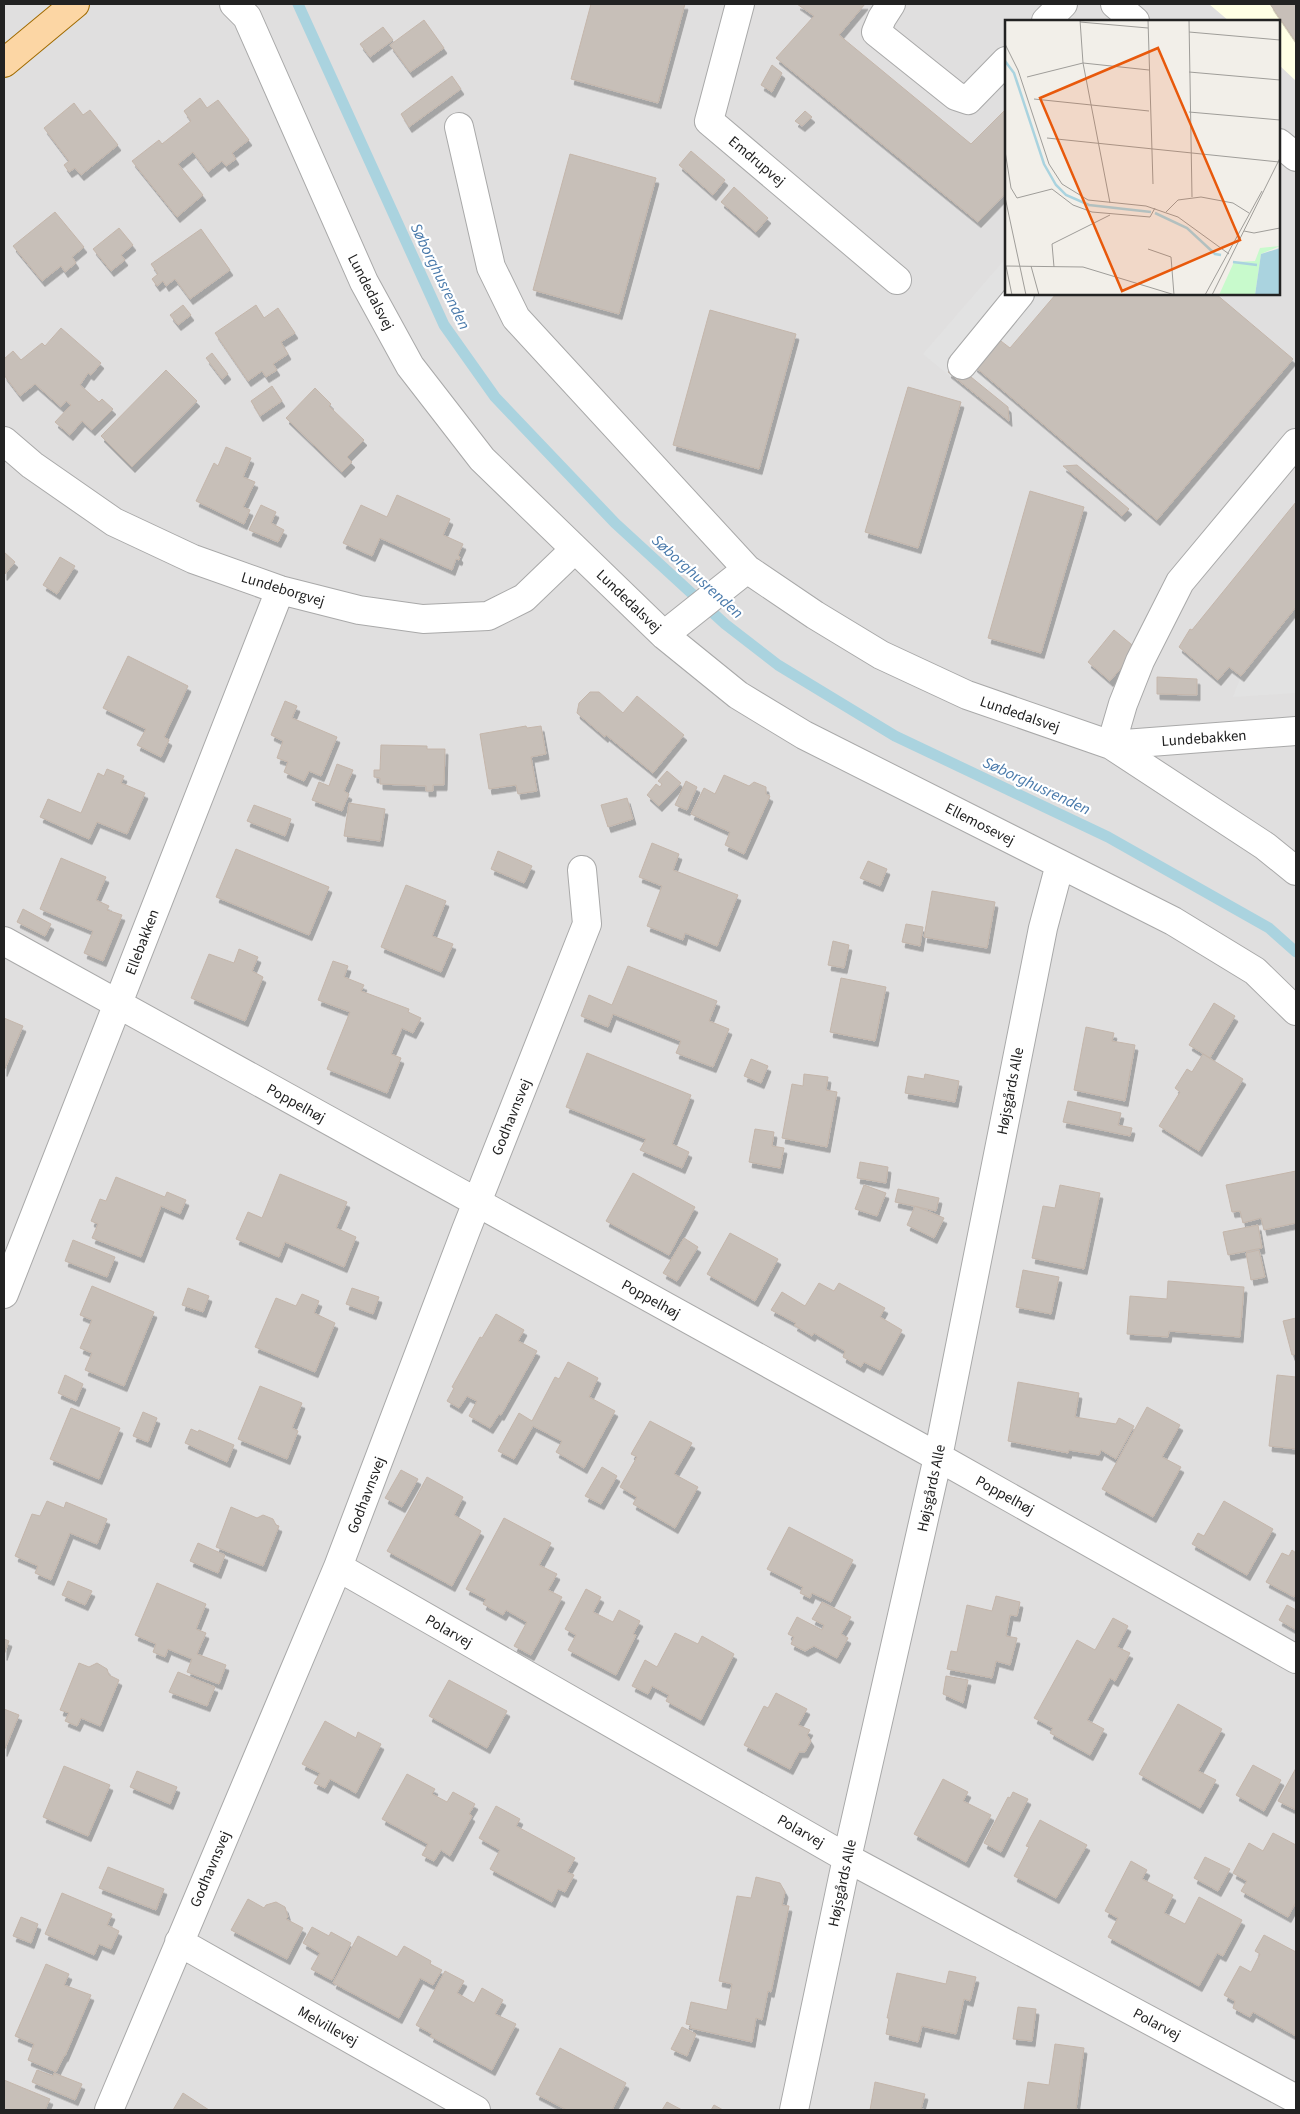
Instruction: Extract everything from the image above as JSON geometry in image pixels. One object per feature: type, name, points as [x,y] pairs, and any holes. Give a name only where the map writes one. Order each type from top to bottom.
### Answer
[{"type":"main road","points":[[4,63],[75,4]]},
{"type":"street","name":"Lundedalsvej","points":[[234,4],[247,17],[364,282],[410,366],[482,459],[664,635],[747,569],[815,616],[881,655],[967,695],[1111,745],[1265,846],[1296,871]]},
{"type":"street","name":"Emdrupvej","points":[[740,4],[709,121],[897,280]]},
{"type":"street","points":[[891,4],[876,32],[956,96],[968,100],[1005,63]]},
{"type":"street","points":[[1047,20],[1063,4]]},
{"type":"street","points":[[1115,4],[1134,20]]},
{"type":"street","points":[[459,127],[491,267],[516,318],[747,569]]},
{"type":"street","points":[[1280,144],[1296,157]]},
{"type":"street","points":[[962,365],[1019,295]]},
{"type":"street","name":"Lundeborgvej","points":[[4,441],[32,465],[114,522],[192,559],[280,590],[359,610],[423,619],[488,616],[524,598],[575,549]]},
{"type":"street","points":[[1111,745],[1123,704],[1140,660],[1180,582],[1296,442]]},
{"type":"street","name":"Ellebakken","points":[[4,1294],[280,590]]},
{"type":"street","name":"Ellemosevej","points":[[664,635],[738,695],[804,735],[1173,921],[1255,972],[1296,1011]]},
{"type":"street","name":"Lundebakken","points":[[1111,745],[1296,731]]},
{"type":"street","name":"Højsgårds Alle","points":[[794,2110],[847,1858],[938,1457],[1043,928],[1060,864]]},
{"type":"street","name":"Godhavnsvej","points":[[109,2110],[338,1568],[477,1204],[587,924],[582,870]]},
{"type":"street","name":"Poppelhøj","points":[[4,941],[938,1457],[1296,1659]]},
{"type":"street","name":"Polarvej","points":[[338,1568],[847,1858],[1296,2099]]},
{"type":"street","name":"Melvillevej","points":[[179,1942],[476,2110]]},
{"type":"shaded area","points":[[4,4],[1296,4],[1296,2110],[4,2110]]},
{"type":"shaded area","points":[[1209,4],[1296,4],[1296,81],[1280,66],[1280,20],[1228,20]]},
{"type":"shaded area","points":[[1005,259],[1005,295],[1065,295],[979,400],[923,354]]},
{"type":"shaded area","points":[[1296,607],[1296,693],[1233,697],[1241,676]]},
{"type":"building","points":[[591,4],[685,4],[658,103],[571,79]]},
{"type":"building","points":[[797,4],[865,4],[839,35],[971,144],[1005,110],[1005,194],[978,222],[776,58],[814,16]]},
{"type":"building","points":[[1270,4],[1296,4],[1296,42]]},
{"type":"building","points":[[424,20],[444,48],[410,72],[390,45]]},
{"type":"building","points":[[383,27],[393,40],[370,57],[360,44]]},
{"type":"building","points":[[772,65],[782,73],[772,92],[761,85]]},
{"type":"building","points":[[452,76],[461,89],[409,127],[401,114]]},
{"type":"building","points":[[200,98],[207,108],[218,100],[249,140],[232,153],[236,159],[226,166],[222,161],[208,172],[193,152],[178,164],[203,195],[177,217],[132,161],[159,140],[162,144],[191,121],[184,111]]},
{"type":"building","points":[[74,103],[83,115],[90,110],[118,145],[81,175],[75,168],[69,172],[64,165],[69,161],[44,128]]},
{"type":"building","points":[[805,111],[812,117],[802,126],[795,121]]},
{"type":"building","points":[[691,151],[725,180],[713,195],[679,165]]},
{"type":"building","points":[[570,154],[656,178],[619,314],[533,290]]},
{"type":"building","points":[[734,187],[768,218],[756,232],[721,202]]},
{"type":"building","points":[[55,212],[84,247],[72,257],[76,263],[65,272],[61,266],[42,281],[13,246]]},
{"type":"building","points":[[119,228],[133,245],[121,255],[125,260],[111,271],[93,249]]},
{"type":"building","points":[[201,229],[230,270],[190,299],[175,279],[166,286],[163,281],[157,286],[152,279],[158,274],[151,264]]},
{"type":"building","points":[[1055,295],[1217,295],[1293,359],[1157,520],[974,366],[997,338],[1010,348]]},
{"type":"building","points":[[183,305],[191,315],[178,325],[170,315]]},
{"type":"building","points":[[256,305],[264,318],[278,308],[295,333],[281,342],[288,354],[273,364],[277,370],[266,377],[262,371],[248,381],[215,333]]},
{"type":"building","points":[[710,310],[796,334],[759,469],[673,445]]},
{"type":"building","points":[[61,328],[101,363],[91,375],[88,373],[80,385],[99,402],[102,399],[113,409],[92,430],[82,421],[70,435],[55,422],[71,405],[66,401],[61,407],[35,384],[20,396],[4,375],[4,359],[13,351],[21,360],[42,343],[45,346]]},
{"type":"building","points":[[212,353],[228,374],[222,379],[206,358]]},
{"type":"building","points":[[955,364],[1008,407],[1009,421],[948,372]]},
{"type":"building","points":[[166,370],[197,401],[132,467],[101,436]]},
{"type":"building","points":[[272,386],[282,401],[260,416],[251,401]]},
{"type":"building","points":[[908,387],[961,402],[918,548],[865,532]]},
{"type":"building","points":[[315,388],[331,404],[329,406],[364,440],[347,457],[352,462],[342,472],[286,418]]},
{"type":"building","points":[[226,447],[251,458],[243,477],[255,482],[243,507],[250,510],[244,524],[196,501],[214,463],[218,466]]},
{"type":"building","points":[[1077,465],[1129,509],[1122,516],[1063,466]]},
{"type":"building","points":[[1030,491],[1084,507],[1041,653],[988,638]]},
{"type":"building","points":[[397,495],[450,519],[443,535],[463,544],[458,555],[460,557],[459,560],[456,559],[452,570],[380,538],[372,556],[343,543],[361,505],[387,517]]},
{"type":"building","points":[[1296,502],[1296,607],[1241,676],[1229,667],[1218,680],[1179,647],[1190,629],[1192,630]]},
{"type":"building","points":[[261,505],[276,512],[271,523],[284,530],[278,542],[249,530]]},
{"type":"building","points":[[4,552],[15,562],[4,575]]},
{"type":"building","points":[[60,557],[75,566],[57,594],[43,585]]},
{"type":"building","points":[[1114,630],[1137,649],[1110,681],[1088,662]]},
{"type":"building","points":[[128,656],[188,686],[164,737],[169,740],[161,757],[137,745],[146,729],[103,708]]},
{"type":"building","points":[[1157,677],[1197,679],[1197,695],[1157,694]]},
{"type":"building","points":[[590,692],[599,692],[623,713],[637,696],[684,735],[653,773],[577,713],[579,703]]},
{"type":"building","points":[[285,701],[297,706],[292,718],[337,737],[321,776],[309,771],[304,781],[284,772],[288,762],[277,758],[283,741],[271,735]]},
{"type":"building","points":[[526,726],[527,728],[541,726],[546,754],[531,757],[537,791],[518,794],[516,785],[489,789],[480,734]]},
{"type":"building","points":[[381,745],[427,746],[427,749],[445,749],[444,785],[433,785],[433,791],[426,791],[426,786],[380,784],[380,778],[374,777],[374,770],[380,770]]},
{"type":"building","points":[[337,764],[353,770],[344,791],[349,794],[342,811],[312,800],[319,782],[329,786]]},
{"type":"building","points":[[107,769],[124,776],[121,783],[145,793],[127,834],[97,822],[89,839],[40,817],[48,799],[81,813],[98,773],[104,776]]},
{"type":"building","points":[[667,771],[681,783],[659,806],[647,795],[656,784],[660,787],[662,784],[658,781]]},
{"type":"building","points":[[724,775],[749,786],[754,782],[766,787],[766,794],[770,796],[744,854],[725,845],[730,832],[691,814],[704,788],[715,794]]},
{"type":"building","points":[[686,781],[697,787],[687,810],[675,805]]},
{"type":"building","points":[[627,798],[633,819],[608,827],[601,805]]},
{"type":"building","points":[[349,803],[385,809],[380,841],[344,836]]},
{"type":"building","points":[[254,805],[291,819],[285,836],[247,821]]},
{"type":"building","points":[[652,843],[679,854],[673,870],[738,895],[717,946],[685,933],[683,940],[647,926],[662,886],[639,877]]},
{"type":"building","points":[[236,849],[329,887],[309,935],[216,897]]},
{"type":"building","points":[[498,851],[532,866],[524,883],[491,869]]},
{"type":"building","points":[[61,858],[106,877],[96,900],[109,906],[107,910],[122,915],[103,961],[84,953],[93,931],[40,909]]},
{"type":"building","points":[[868,861],[887,869],[880,886],[860,878]]},
{"type":"building","points":[[406,885],[446,901],[432,936],[453,944],[441,972],[381,947]]},
{"type":"building","points":[[932,891],[995,902],[987,948],[924,937]]},
{"type":"building","points":[[23,909],[51,924],[45,936],[17,922]]},
{"type":"building","points":[[906,924],[923,927],[920,946],[902,942]]},
{"type":"building","points":[[833,941],[849,945],[844,968],[828,965]]},
{"type":"building","points":[[239,949],[258,957],[252,971],[263,977],[245,1021],[191,998],[209,954],[234,963]]},
{"type":"building","points":[[333,961],[348,966],[344,977],[364,985],[361,991],[409,1009],[408,1012],[421,1018],[413,1033],[402,1028],[391,1054],[401,1058],[387,1093],[327,1069],[350,1012],[318,1000]]},
{"type":"building","points":[[628,966],[717,1001],[709,1021],[729,1029],[713,1067],[676,1053],[681,1041],[613,1014],[608,1027],[581,1016],[589,995],[612,1005]]},
{"type":"building","points":[[841,978],[886,987],[875,1041],[830,1032]]},
{"type":"building","points":[[1214,1003],[1235,1016],[1210,1058],[1189,1045]]},
{"type":"building","points":[[4,1018],[23,1026],[4,1071]]},
{"type":"building","points":[[1086,1027],[1114,1033],[1112,1041],[1135,1045],[1125,1101],[1074,1090]]},
{"type":"building","points":[[587,1053],[691,1095],[672,1144],[689,1152],[682,1168],[640,1150],[646,1139],[566,1107]]},
{"type":"building","points":[[1203,1054],[1243,1079],[1199,1151],[1159,1126],[1180,1092],[1175,1088],[1187,1069],[1192,1072]]},
{"type":"building","points":[[751,1059],[768,1066],[761,1083],[744,1076]]},
{"type":"building","points":[[804,1074],[828,1077],[826,1090],[837,1092],[827,1147],[782,1138],[792,1084],[803,1086]]},
{"type":"building","points":[[925,1074],[959,1081],[955,1102],[905,1093],[908,1076],[924,1079]]},
{"type":"building","points":[[1068,1101],[1121,1113],[1118,1125],[1132,1128],[1130,1136],[1063,1122]]},
{"type":"building","points":[[755,1129],[774,1132],[772,1146],[784,1148],[780,1168],[749,1162]]},
{"type":"building","points":[[860,1162],[888,1167],[886,1183],[857,1178]]},
{"type":"building","points":[[1296,1171],[1296,1223],[1264,1230],[1261,1218],[1243,1223],[1240,1211],[1232,1212],[1226,1185]]},
{"type":"building","points":[[633,1173],[695,1207],[669,1255],[606,1221]]},
{"type":"building","points":[[280,1174],[347,1202],[336,1228],[356,1237],[344,1267],[285,1242],[279,1257],[236,1239],[248,1212],[262,1218]]},
{"type":"building","points":[[116,1177],[165,1197],[167,1192],[186,1200],[180,1214],[161,1206],[141,1257],[92,1238],[98,1224],[91,1221],[100,1199],[106,1201]]},
{"type":"building","points":[[864,1185],[886,1193],[877,1216],[855,1209]]},
{"type":"building","points":[[1060,1185],[1100,1193],[1084,1269],[1032,1258],[1043,1206],[1055,1208]]},
{"type":"building","points":[[898,1189],[939,1198],[936,1211],[895,1202]]},
{"type":"building","points":[[915,1206],[944,1218],[934,1238],[907,1225]]},
{"type":"building","points":[[1258,1225],[1262,1248],[1228,1255],[1223,1232]]},
{"type":"building","points":[[730,1233],[778,1259],[755,1301],[707,1274]]},
{"type":"building","points":[[684,1238],[698,1247],[677,1281],[663,1273]]},
{"type":"building","points":[[73,1240],[115,1257],[107,1277],[65,1261]]},
{"type":"building","points":[[1259,1250],[1265,1277],[1251,1280],[1246,1253]]},
{"type":"building","points":[[1023,1270],[1059,1277],[1051,1314],[1016,1307]]},
{"type":"building","points":[[1168,1281],[1244,1287],[1240,1337],[1169,1331],[1168,1337],[1127,1334],[1130,1296],[1167,1299]]},
{"type":"building","points":[[819,1283],[834,1291],[839,1283],[885,1308],[880,1317],[902,1330],[880,1370],[864,1362],[861,1367],[843,1357],[845,1351],[814,1333],[812,1336],[794,1325],[796,1323],[771,1310],[782,1292],[805,1306]]},
{"type":"building","points":[[92,1286],[154,1312],[124,1386],[85,1370],[92,1353],[80,1348],[92,1320],[80,1315]]},
{"type":"building","points":[[188,1288],[209,1296],[203,1312],[182,1305]]},
{"type":"building","points":[[352,1288],[379,1297],[373,1314],[346,1304]]},
{"type":"building","points":[[302,1294],[319,1301],[314,1313],[335,1323],[315,1372],[255,1347],[276,1298],[296,1306]]},
{"type":"building","points":[[496,1314],[524,1330],[518,1341],[537,1351],[501,1415],[499,1414],[490,1428],[469,1416],[477,1401],[467,1396],[459,1408],[447,1401],[454,1388],[452,1387],[480,1337],[482,1338]]},
{"type":"building","points":[[1296,1318],[1296,1354],[1292,1355],[1283,1321]]},
{"type":"building","points":[[568,1362],[598,1378],[589,1397],[615,1411],[584,1468],[556,1452],[562,1441],[533,1426],[514,1459],[498,1451],[519,1413],[532,1421],[555,1377],[559,1379]]},
{"type":"building","points":[[65,1375],[83,1384],[76,1401],[58,1393]]},
{"type":"building","points":[[1277,1375],[1296,1377],[1296,1449],[1269,1446]]},
{"type":"building","points":[[1018,1382],[1079,1393],[1075,1417],[1116,1424],[1119,1418],[1134,1426],[1116,1459],[1101,1450],[1099,1455],[1069,1450],[1068,1453],[1008,1441]]},
{"type":"building","points":[[260,1386],[302,1403],[292,1428],[298,1431],[287,1459],[238,1439]]},
{"type":"building","points":[[1147,1407],[1180,1425],[1162,1457],[1181,1467],[1153,1517],[1102,1489]]},
{"type":"building","points":[[71,1408],[120,1428],[99,1479],[50,1459]]},
{"type":"building","points":[[143,1412],[157,1418],[148,1442],[133,1436]]},
{"type":"building","points":[[650,1421],[692,1443],[674,1474],[698,1487],[675,1528],[633,1504],[637,1497],[620,1487],[637,1457],[631,1454]]},
{"type":"building","points":[[191,1429],[198,1432],[199,1430],[234,1445],[227,1462],[185,1443]]},
{"type":"building","points":[[602,1467],[617,1476],[601,1504],[585,1496]]},
{"type":"building","points":[[401,1470],[418,1479],[402,1507],[385,1498]]},
{"type":"building","points":[[427,1477],[463,1497],[454,1515],[481,1531],[452,1586],[387,1551]]},
{"type":"building","points":[[47,1501],[64,1508],[66,1502],[107,1519],[97,1544],[70,1533],[51,1580],[35,1573],[38,1566],[15,1556],[32,1514],[40,1516]]},
{"type":"building","points":[[1224,1501],[1273,1529],[1247,1575],[1192,1544],[1198,1533],[1204,1536]]},
{"type":"building","points":[[231,1507],[257,1518],[263,1515],[273,1519],[276,1525],[279,1526],[263,1566],[216,1547]]},
{"type":"building","points":[[504,1518],[551,1543],[539,1565],[557,1574],[548,1590],[562,1597],[531,1655],[514,1646],[527,1622],[506,1610],[503,1615],[483,1604],[486,1599],[466,1589]]},
{"type":"building","points":[[789,1527],[853,1560],[831,1602],[812,1593],[810,1598],[800,1593],[803,1587],[767,1569]]},
{"type":"building","points":[[198,1543],[225,1555],[218,1573],[190,1561]]},
{"type":"building","points":[[1292,1550],[1296,1553],[1296,1593],[1294,1597],[1266,1582],[1282,1553],[1289,1556]]},
{"type":"building","points":[[68,1581],[92,1591],[85,1605],[62,1595]]},
{"type":"building","points":[[157,1583],[206,1604],[196,1629],[206,1633],[197,1654],[226,1665],[219,1684],[187,1672],[192,1659],[168,1649],[165,1657],[153,1652],[156,1644],[135,1635]]},
{"type":"building","points":[[586,1589],[601,1597],[593,1612],[613,1622],[619,1610],[640,1621],[633,1634],[636,1635],[616,1675],[568,1650],[576,1635],[565,1629]]},
{"type":"building","points":[[996,1596],[1020,1602],[1017,1616],[1010,1615],[1006,1636],[1017,1638],[1010,1665],[996,1661],[992,1678],[947,1669],[951,1651],[957,1652],[967,1605],[992,1611]]},
{"type":"building","points":[[822,1602],[851,1617],[841,1634],[848,1638],[837,1658],[814,1646],[805,1651],[791,1644],[794,1637],[788,1634],[797,1617],[822,1630],[824,1625],[812,1619]]},
{"type":"building","points":[[1287,1605],[1296,1610],[1296,1630],[1279,1620]]},
{"type":"building","points":[[1113,1618],[1128,1626],[1117,1647],[1130,1653],[1115,1681],[1110,1678],[1087,1720],[1104,1729],[1090,1755],[1050,1733],[1053,1728],[1034,1718],[1077,1640],[1095,1650]]},
{"type":"building","points":[[675,1633],[698,1644],[702,1636],[734,1654],[701,1720],[666,1701],[669,1695],[652,1686],[648,1694],[632,1686],[645,1660],[657,1667]]},
{"type":"building","points":[[4,1639],[9,1641],[4,1655]]},
{"type":"building","points":[[79,1663],[89,1667],[97,1663],[107,1669],[109,1675],[119,1680],[100,1726],[81,1718],[77,1726],[65,1721],[69,1713],[60,1710]]},
{"type":"building","points":[[178,1672],[215,1687],[207,1706],[169,1692]]},
{"type":"building","points":[[946,1676],[968,1680],[963,1703],[943,1694]]},
{"type":"building","points":[[449,1680],[507,1711],[487,1748],[429,1716]]},
{"type":"building","points":[[776,1693],[807,1709],[798,1725],[810,1730],[807,1735],[811,1741],[805,1752],[799,1752],[790,1769],[744,1745],[764,1706],[768,1708]]},
{"type":"building","points":[[1178,1704],[1222,1729],[1198,1771],[1216,1780],[1200,1808],[1139,1774]]},
{"type":"building","points":[[4,1709],[19,1715],[4,1751]]},
{"type":"building","points":[[325,1721],[356,1738],[358,1732],[381,1744],[356,1793],[330,1779],[325,1788],[314,1783],[320,1773],[302,1764]]},
{"type":"building","points":[[1253,1765],[1281,1780],[1264,1811],[1236,1795]]},
{"type":"building","points":[[64,1766],[110,1785],[88,1836],[43,1817]]},
{"type":"building","points":[[1296,1768],[1296,1810],[1278,1801]]},
{"type":"building","points":[[137,1771],[177,1787],[170,1804],[130,1787]]},
{"type":"building","points":[[407,1774],[435,1789],[432,1794],[447,1802],[453,1792],[475,1804],[469,1814],[472,1816],[450,1856],[441,1850],[434,1861],[422,1855],[428,1844],[382,1819]]},
{"type":"building","points":[[943,1779],[968,1792],[963,1801],[991,1815],[966,1862],[914,1834]]},
{"type":"building","points":[[1013,1792],[1028,1799],[1001,1852],[984,1843],[1008,1797],[1010,1798]]},
{"type":"building","points":[[496,1806],[520,1819],[516,1826],[575,1858],[567,1872],[574,1875],[565,1892],[558,1889],[552,1902],[490,1869],[500,1850],[479,1838]]},
{"type":"building","points":[[1040,1820],[1087,1845],[1056,1898],[1014,1876],[1029,1847],[1026,1846]]},
{"type":"building","points":[[1273,1833],[1296,1845],[1296,1902],[1288,1917],[1241,1891],[1247,1881],[1233,1873],[1249,1843],[1263,1851]]},
{"type":"building","points":[[1205,1857],[1230,1869],[1218,1891],[1194,1878]]},
{"type":"building","points":[[1131,1861],[1147,1870],[1142,1879],[1173,1895],[1164,1913],[1185,1924],[1199,1897],[1242,1920],[1223,1956],[1217,1953],[1199,1986],[1108,1937],[1118,1918],[1105,1911]]},
{"type":"building","points":[[108,1867],[164,1889],[156,1910],[99,1888]]},
{"type":"building","points":[[756,1877],[780,1883],[785,1892],[782,1905],[789,1906],[771,1992],[768,1991],[762,2020],[756,2018],[752,2042],[690,2028],[691,2025],[686,2024],[691,2002],[727,2010],[732,1984],[719,1981],[737,1896],[751,1898]]},
{"type":"building","points":[[62,1893],[112,1914],[107,1925],[119,1931],[111,1949],[99,1944],[94,1955],[45,1934]]},
{"type":"building","points":[[248,1899],[264,1908],[266,1905],[276,1902],[285,1907],[288,1917],[286,1919],[303,1928],[287,1959],[231,1930]]},
{"type":"building","points":[[21,1917],[38,1924],[31,1943],[13,1936]]},
{"type":"building","points":[[312,1927],[329,1936],[331,1932],[351,1943],[332,1980],[311,1969],[320,1953],[303,1943]]},
{"type":"building","points":[[1264,1935],[1296,1952],[1296,2036],[1253,2012],[1250,2017],[1233,2008],[1235,2001],[1224,1995],[1240,1966],[1251,1972],[1260,1954],[1255,1951]]},
{"type":"building","points":[[358,1936],[397,1957],[404,1946],[431,1961],[430,1964],[442,1970],[433,1985],[420,1978],[399,2018],[333,1983]]},
{"type":"building","points":[[46,1964],[69,1974],[64,1985],[91,1995],[65,2056],[56,2072],[28,2060],[34,2044],[15,2036]]},
{"type":"building","points":[[445,1971],[464,1981],[457,1993],[474,2003],[482,1988],[503,2000],[495,2014],[516,2024],[492,2070],[430,2036],[432,2034],[416,2025]]},
{"type":"building","points":[[949,1971],[976,1977],[970,2001],[964,1999],[956,2034],[922,2026],[918,2042],[886,2034],[889,2018],[887,2018],[897,1973],[946,1984]]},
{"type":"building","points":[[1018,2007],[1036,2009],[1032,2041],[1013,2039]]},
{"type":"building","points":[[682,2027],[696,2034],[687,2056],[671,2049]]},
{"type":"building","points":[[1055,2044],[1084,2048],[1076,2109],[1081,2110],[1024,2110],[1028,2082],[1049,2085]]},
{"type":"building","points":[[560,2048],[626,2083],[612,2110],[567,2110],[536,2094]]},
{"type":"building","points":[[37,2070],[53,2076],[54,2073],[82,2084],[75,2100],[32,2082]]},
{"type":"building","points":[[4,2080],[50,2099],[45,2110],[4,2110]]},
{"type":"building","points":[[875,2082],[925,2094],[921,2109],[927,2110],[870,2110]]},
{"type":"building","points":[[183,2093],[209,2110],[173,2110]]},
{"type":"building","points":[[667,2102],[682,2110],[662,2110]]},
{"type":"building","points":[[714,2105],[723,2110],[711,2110]]},
{"type":"waterway","name":"Søborghusrenden","points":[[298,4],[444,325],[495,397],[615,523],[725,624],[778,665],[895,736],[1108,837],[1269,928],[1296,952]]}]
